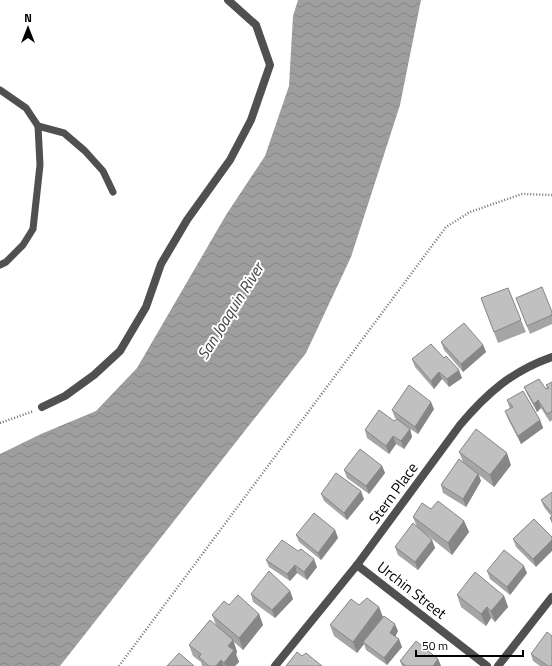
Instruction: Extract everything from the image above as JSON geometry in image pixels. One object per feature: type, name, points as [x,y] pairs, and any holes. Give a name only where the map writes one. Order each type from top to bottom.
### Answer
[{"type":"street","points":[[42,408],[65,396],[94,375],[120,351],[146,307],[161,264],[187,220],[230,160],[251,120],[270,65],[256,25],[228,0]]},
{"type":"street","name":"Stern Place","points":[[275,666],[357,565],[460,425],[478,403],[517,373],[552,357]]},
{"type":"street","name":"Urchin Street","points":[[357,565],[487,666]]},
{"type":"street","points":[[498,666],[552,597]]},
{"type":"lane","points":[[0,90],[26,108],[38,126],[40,165],[33,229],[23,245],[6,262],[0,265]]},
{"type":"lane","points":[[38,126],[64,133],[85,151],[103,171],[113,192]]},
{"type":"path","points":[[119,666],[446,227],[470,212],[522,194],[552,195]]},
{"type":"path","points":[[0,423],[42,408]]},
{"type":"water","name":"San Joaquin River","points":[[298,0],[421,0],[400,105],[351,257],[306,353],[60,666],[0,666],[0,454],[41,434],[96,411],[137,368],[226,215],[265,156],[289,86],[293,16]]},
{"type":"building","points":[[542,287],[552,315],[527,326],[516,298]]},
{"type":"building","points":[[508,288],[521,320],[494,332],[481,298]]},
{"type":"building","points":[[464,323],[483,345],[461,364],[441,342]]},
{"type":"building","points":[[431,344],[444,358],[446,356],[459,370],[447,379],[439,372],[431,381],[412,359]]},
{"type":"building","points":[[539,379],[546,389],[549,388],[546,385],[552,382],[552,411],[547,414],[538,400],[534,404],[524,387]]},
{"type":"building","points":[[409,385],[431,402],[415,427],[392,410]]},
{"type":"building","points":[[523,391],[540,420],[518,436],[505,411],[513,407],[507,400]]},
{"type":"building","points":[[379,410],[394,421],[397,419],[410,429],[401,441],[393,436],[386,446],[365,430]]},
{"type":"building","points":[[476,429],[507,453],[490,475],[459,452]]},
{"type":"building","points":[[360,449],[382,466],[366,486],[344,470]]},
{"type":"building","points":[[459,459],[478,474],[463,499],[441,485]]},
{"type":"building","points":[[336,473],[361,491],[344,513],[321,494]]},
{"type":"building","points":[[552,492],[552,513],[541,500]]},
{"type":"building","points":[[438,501],[464,521],[448,543],[413,517],[422,503],[431,509]]},
{"type":"building","points":[[314,513],[335,530],[318,553],[296,535]]},
{"type":"building","points":[[534,519],[552,537],[552,540],[533,559],[513,539]]},
{"type":"building","points":[[413,523],[432,540],[415,562],[395,547]]},
{"type":"building","points":[[282,540],[298,551],[301,549],[314,559],[304,572],[295,565],[287,574],[266,560]]},
{"type":"building","points":[[504,550],[524,566],[507,587],[487,571]]},
{"type":"building","points":[[269,571],[290,591],[272,610],[251,594]]},
{"type":"building","points":[[475,572],[504,596],[491,611],[487,607],[481,614],[457,595]]},
{"type":"building","points":[[238,595],[259,614],[239,638],[212,615],[224,601],[229,605]]},
{"type":"building","points":[[367,598],[379,607],[353,642],[330,625],[351,599],[359,605]]},
{"type":"building","points":[[384,616],[395,624],[390,633],[399,639],[384,658],[363,642]]},
{"type":"building","points":[[210,620],[233,640],[228,646],[234,650],[224,663],[221,660],[216,666],[209,666],[199,657],[201,654],[189,645]]},
{"type":"building","points":[[547,632],[552,636],[552,666],[548,666],[531,654]]},
{"type":"building","points":[[416,641],[438,659],[433,666],[406,666],[400,661]]},
{"type":"building","points":[[297,652],[302,656],[306,653],[322,666],[286,666]]},
{"type":"building","points":[[179,653],[194,666],[167,666]]}]
